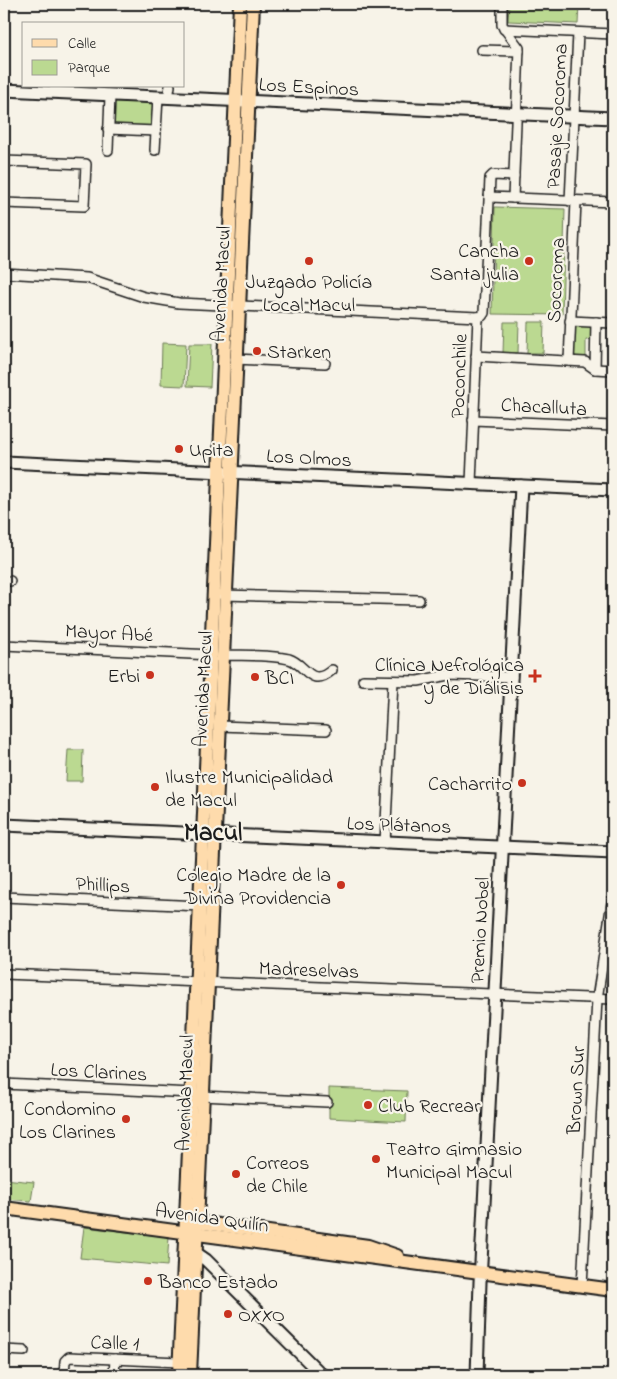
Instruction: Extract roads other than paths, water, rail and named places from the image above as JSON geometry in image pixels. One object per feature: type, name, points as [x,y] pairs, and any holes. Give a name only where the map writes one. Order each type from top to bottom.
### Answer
[{"type":"main road","name":"Avenida Macul","points":[[240,4],[242,101]]},
{"type":"main road","name":"Avenida Macul","points":[[179,1375],[193,1229],[197,1094],[232,306],[242,101],[252,4]]},
{"type":"main road","name":"Avenida Macul","points":[[225,472],[235,359],[232,306]]},
{"type":"main road","name":"Avenida Macul","points":[[202,982],[200,906],[219,726],[217,655]]},
{"type":"main road","name":"Avenida Quilín","points":[[4,1208],[274,1238],[480,1272],[613,1290]]},
{"type":"main road","name":"Avenida Macul","points":[[190,1249],[190,1375]]},
{"type":"street","points":[[502,4],[501,22],[504,29],[517,42],[519,51],[513,198]]},
{"type":"street","points":[[504,29],[613,34]]},
{"type":"street","name":"Pasaje Socoroma","points":[[573,201],[578,33]]},
{"type":"street","points":[[482,50],[519,51]]},
{"type":"street","name":"Los Espinos","points":[[4,90],[78,90],[110,95],[138,91],[242,101],[613,118]]},
{"type":"street","points":[[155,150],[156,131],[165,94]]},
{"type":"street","points":[[108,150],[110,95]]},
{"type":"street","points":[[108,129],[156,131]]},
{"type":"street","points":[[4,161],[86,164],[84,206],[4,203]]},
{"type":"street","name":"Poconchile","points":[[471,484],[478,317],[484,313],[491,177],[514,176]]},
{"type":"street","points":[[489,197],[613,202]]},
{"type":"street","name":"Socoroma","points":[[568,361],[573,201]]},
{"type":"street","points":[[4,273],[80,276],[161,301],[478,317]]},
{"type":"street","points":[[570,321],[613,323]]},
{"type":"street","points":[[595,369],[596,322]]},
{"type":"street","points":[[476,356],[588,363],[595,369],[613,370]]},
{"type":"street","points":[[235,359],[325,363]]},
{"type":"street","name":"Chacalluta","points":[[473,420],[613,426]]},
{"type":"street","name":"Los Olmos","points":[[4,462],[613,490]]},
{"type":"street","name":"Premio Nobel","points":[[477,1375],[480,1272],[521,486]]},
{"type":"street","points":[[220,595],[419,600]]},
{"type":"street","name":"Mayor Abé","points":[[4,645],[292,660],[306,672],[318,677],[326,676],[332,670]]},
{"type":"street","points":[[363,680],[418,680],[448,674],[512,677]]},
{"type":"street","points":[[385,842],[392,681]]},
{"type":"street","points":[[219,726],[326,730]]},
{"type":"street","name":"Los Plátanos","points":[[4,825],[613,852]]},
{"type":"street","name":"Brown Sur","points":[[582,1286],[597,999],[613,896]]},
{"type":"street","name":"Phillips","points":[[4,897],[200,906]]},
{"type":"street","name":"Madreselvas","points":[[4,974],[613,999]]},
{"type":"street","name":"Los Clarines","points":[[4,1084],[327,1102]]},
{"type":"street","points":[[190,1249],[322,1375]]},
{"type":"street","points":[[4,1350],[24,1351]]},
{"type":"street","name":"Calle 1","points":[[64,1375],[64,1361],[68,1358],[180,1362]]},
{"type":"street","points":[[114,1375],[115,1359]]},
{"type":"place","name":"Juzgado Policía Local Macul","points":[[309,261]]},
{"type":"place","name":"Cancha Santa julia","points":[[529,261]]},
{"type":"place","name":"Starken","points":[[257,351]]},
{"type":"place","name":"Upita","points":[[179,449]]},
{"type":"place","name":"Erbi","points":[[150,675]]},
{"type":"place","name":"Clínica Nefrológica y de Diálisis","points":[[535,676]]},
{"type":"place","name":"BCI","points":[[255,677]]},
{"type":"place","name":"Cacharrito","points":[[522,783]]},
{"type":"place","name":"Ilustre Municipalidad de Macul","points":[[155,787]]},
{"type":"place","name":"Colegio Madre de la Divina Providencia","points":[[341,885]]},
{"type":"place","name":"Club Recrear","points":[[368,1105]]},
{"type":"place","name":"Condomino Los Clarines","points":[[126,1119]]},
{"type":"place","name":"Teatro Gimnasio Municipal Macul","points":[[376,1159]]},
{"type":"place","name":"Correos de Chile","points":[[236,1174]]},
{"type":"place","name":"Banco Estado","points":[[148,1281]]},
{"type":"place","name":"OXXO","points":[[228,1314]]},
{"type":"district","name":"Macul","points":[[213,831]]}]
